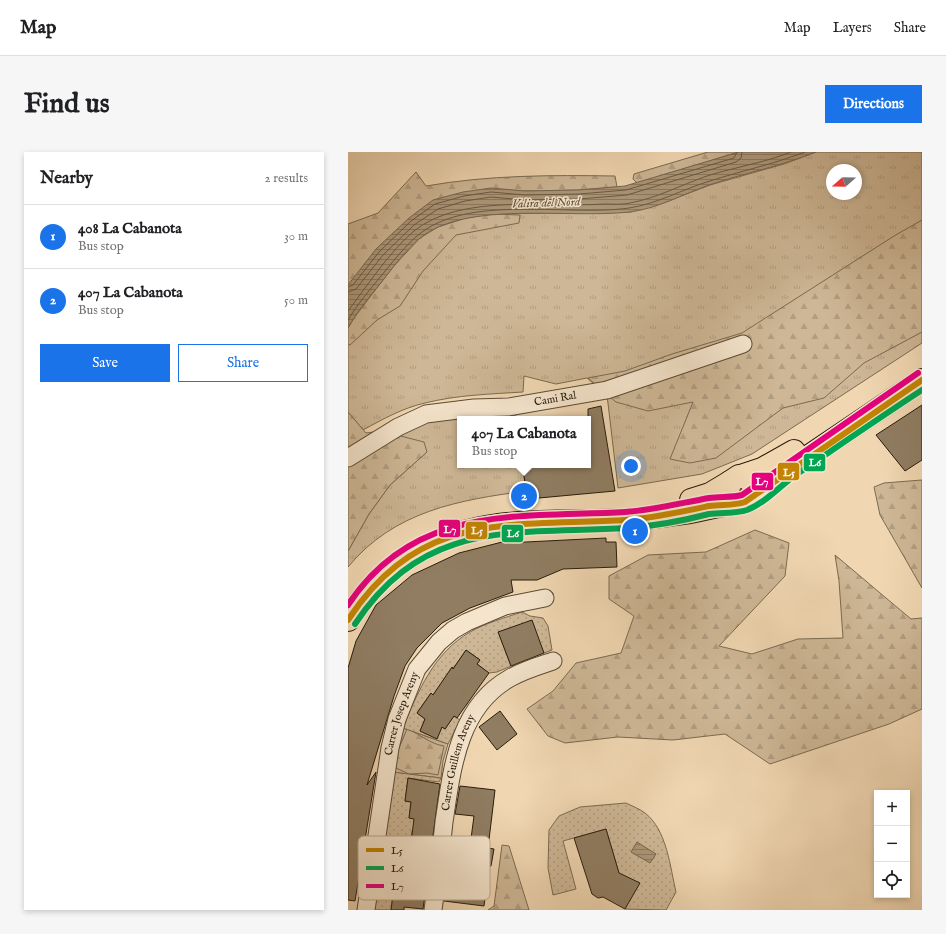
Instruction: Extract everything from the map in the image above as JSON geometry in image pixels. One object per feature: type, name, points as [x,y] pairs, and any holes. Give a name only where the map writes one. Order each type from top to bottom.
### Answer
[{"type":"main road","points":[[348,598],[366,576],[387,558],[410,542],[430,532],[454,523],[485,516],[512,513],[634,510],[670,505],[710,494],[736,479],[781,460],[817,438],[922,367]]},
{"type":"main road","points":[[348,620],[355,608],[374,585],[402,561],[442,539],[466,531],[499,525],[627,520],[685,513],[746,500],[922,380]]},
{"type":"main road","points":[[736,479],[749,479],[754,485],[754,490],[746,500]]},
{"type":"street","name":"Cami Ral","points":[[348,458],[398,427],[426,414],[474,408],[509,407],[607,390],[743,344]]},
{"type":"street","name":"Carrer Josep Areny","points":[[377,836],[390,748],[397,719],[417,669],[439,642],[453,630],[467,622],[506,606],[545,598]]},
{"type":"street","name":"Carrer Guillem Areny","points":[[443,836],[452,767],[459,742],[469,720],[487,696],[509,678],[553,661]]},
{"type":"street","name":"Carrer Josep Areny","points":[[366,910],[367,900]]},
{"type":"street","name":"Carrer Guillem Areny","points":[[433,910],[434,900]]},
{"type":"green space","points":[[708,152],[739,152],[637,183],[633,179],[634,174]]},
{"type":"green space","points":[[816,152],[922,152],[922,343],[752,454],[702,474],[618,488],[607,395],[587,378],[556,384],[524,376],[523,392],[486,394],[437,400],[401,411],[363,430],[348,412],[348,328],[392,268],[491,214],[631,212],[666,202],[710,185],[784,164]]},
{"type":"green space","points":[[416,172],[426,186],[449,182],[496,178],[615,176],[617,187],[579,190],[525,191],[489,189],[348,287],[348,224],[378,213]]},
{"type":"green space","points":[[491,214],[520,215],[519,223],[456,235],[423,271],[400,306],[377,320],[350,345],[348,344],[348,328],[354,318],[392,268],[420,238],[438,227],[466,218]]},
{"type":"green space","points":[[922,220],[922,332],[864,363],[824,398],[783,408],[716,458],[690,463],[670,459],[693,402],[648,411],[616,402],[588,378],[625,371],[672,354],[742,333],[894,236]]},
{"type":"green space","points":[[348,412],[366,433],[381,431],[424,442],[427,452],[390,485],[369,514],[348,551]]},
{"type":"green space","points":[[515,413],[516,416],[470,416]]},
{"type":"green space","points":[[457,417],[457,468],[523,468],[526,491],[476,499],[429,511],[386,533],[366,548],[348,567],[348,551],[369,514],[390,485],[427,452],[395,434],[429,420]]},
{"type":"green space","points":[[922,480],[922,588],[880,515],[874,487],[884,483]]},
{"type":"green space","points":[[755,530],[789,543],[785,576],[719,646],[752,654],[798,639],[843,638],[839,581],[835,555],[911,619],[922,618],[922,709],[889,724],[770,764],[725,734],[673,740],[618,737],[565,743],[548,736],[527,709],[553,691],[576,663],[621,653],[634,616],[609,599],[609,576],[648,555],[706,552]]},
{"type":"green space","points":[[522,612],[530,616],[543,618],[548,626],[552,650],[544,653],[499,633],[511,666],[497,672],[489,673],[477,664],[480,660],[466,650],[433,695],[431,693],[417,713],[425,719],[420,731],[437,738],[442,727],[445,729],[454,716],[460,720],[448,744],[403,728],[421,687],[446,651],[470,632],[495,621]]},
{"type":"green space","points":[[403,728],[448,744],[443,761],[441,778],[392,772]]},
{"type":"green space","points":[[407,729],[434,743],[444,746],[438,775],[427,773],[409,774],[396,768],[394,760]]},
{"type":"green space","points":[[392,772],[441,778],[439,782],[408,778],[405,801],[411,802],[409,818],[434,821],[432,833],[412,831],[411,836],[383,836]]},
{"type":"green space","points":[[626,803],[645,813],[652,820],[663,839],[676,892],[666,910],[625,909],[639,883],[619,873],[606,829],[563,841],[576,889],[553,895],[548,868],[549,830],[559,816],[580,807]]},
{"type":"green space","points":[[502,845],[509,846],[529,910],[488,910],[494,906]]},
{"type":"green space","points":[[374,900],[392,900],[391,910],[373,910]]},
{"type":"water","name":"Valira del Nord","points":[[739,152],[816,152],[709,185],[650,208],[605,214],[520,213],[491,215],[464,219],[440,226],[420,238],[405,253],[365,303],[348,328],[348,285],[376,249],[409,218],[433,200],[463,192],[491,188],[525,191],[579,190],[625,186]]},
{"type":"water","points":[[637,842],[656,854],[650,863],[631,852]]},
{"type":"building","points":[[922,405],[922,460],[905,471],[876,435]]},
{"type":"building","points":[[601,406],[615,491],[528,499],[523,468],[591,468],[591,416],[588,416],[588,409]]},
{"type":"building","points":[[606,538],[606,542],[616,542],[617,567],[563,569],[537,580],[511,580],[513,592],[470,608],[442,623],[417,648],[405,666],[394,696],[367,785],[376,772],[366,836],[358,836],[358,883],[355,901],[348,900],[348,668],[356,641],[376,605],[412,575],[459,553],[506,541],[506,543]]},
{"type":"building","points":[[532,620],[544,653],[511,666],[498,632]]},
{"type":"building","points":[[466,650],[480,660],[477,664],[489,673],[457,718],[454,716],[445,729],[442,727],[437,739],[420,731],[425,719],[417,713],[431,693],[433,695],[452,667],[453,669]]},
{"type":"building","points":[[500,711],[517,734],[497,750],[479,727]]},
{"type":"building","points":[[408,778],[440,784],[433,836],[412,836],[414,819],[409,818],[411,802],[405,801]]},
{"type":"building","points":[[460,786],[495,790],[489,836],[471,836],[474,816],[455,814]]},
{"type":"building","points":[[606,829],[619,873],[640,883],[625,909],[603,897],[598,898],[592,894],[574,838]]},
{"type":"building","points":[[490,848],[494,849],[490,866]]},
{"type":"building","points":[[392,900],[424,900],[423,909],[404,907],[404,910],[391,910]]},
{"type":"building","points":[[444,900],[485,900],[484,906]]},
{"type":"transit line","name":"L7","points":[[348,605],[375,572],[405,548],[437,532],[472,522],[509,517],[636,511],[709,498],[742,495],[918,373]]},
{"type":"transit line","name":"L5","points":[[348,620],[376,584],[406,559],[438,541],[471,531],[507,525],[636,519],[709,506],[745,502],[922,380]]},
{"type":"transit line","name":"L6","points":[[355,624],[383,589],[412,565],[443,548],[476,538],[511,533],[637,527],[668,523],[709,514],[747,510],[760,503],[794,476],[922,390]]},
{"type":"place","name":"407 La Cabanota","points":[[524,496]]},
{"type":"place","name":"408 La Cabanota","points":[[635,531]]}]
